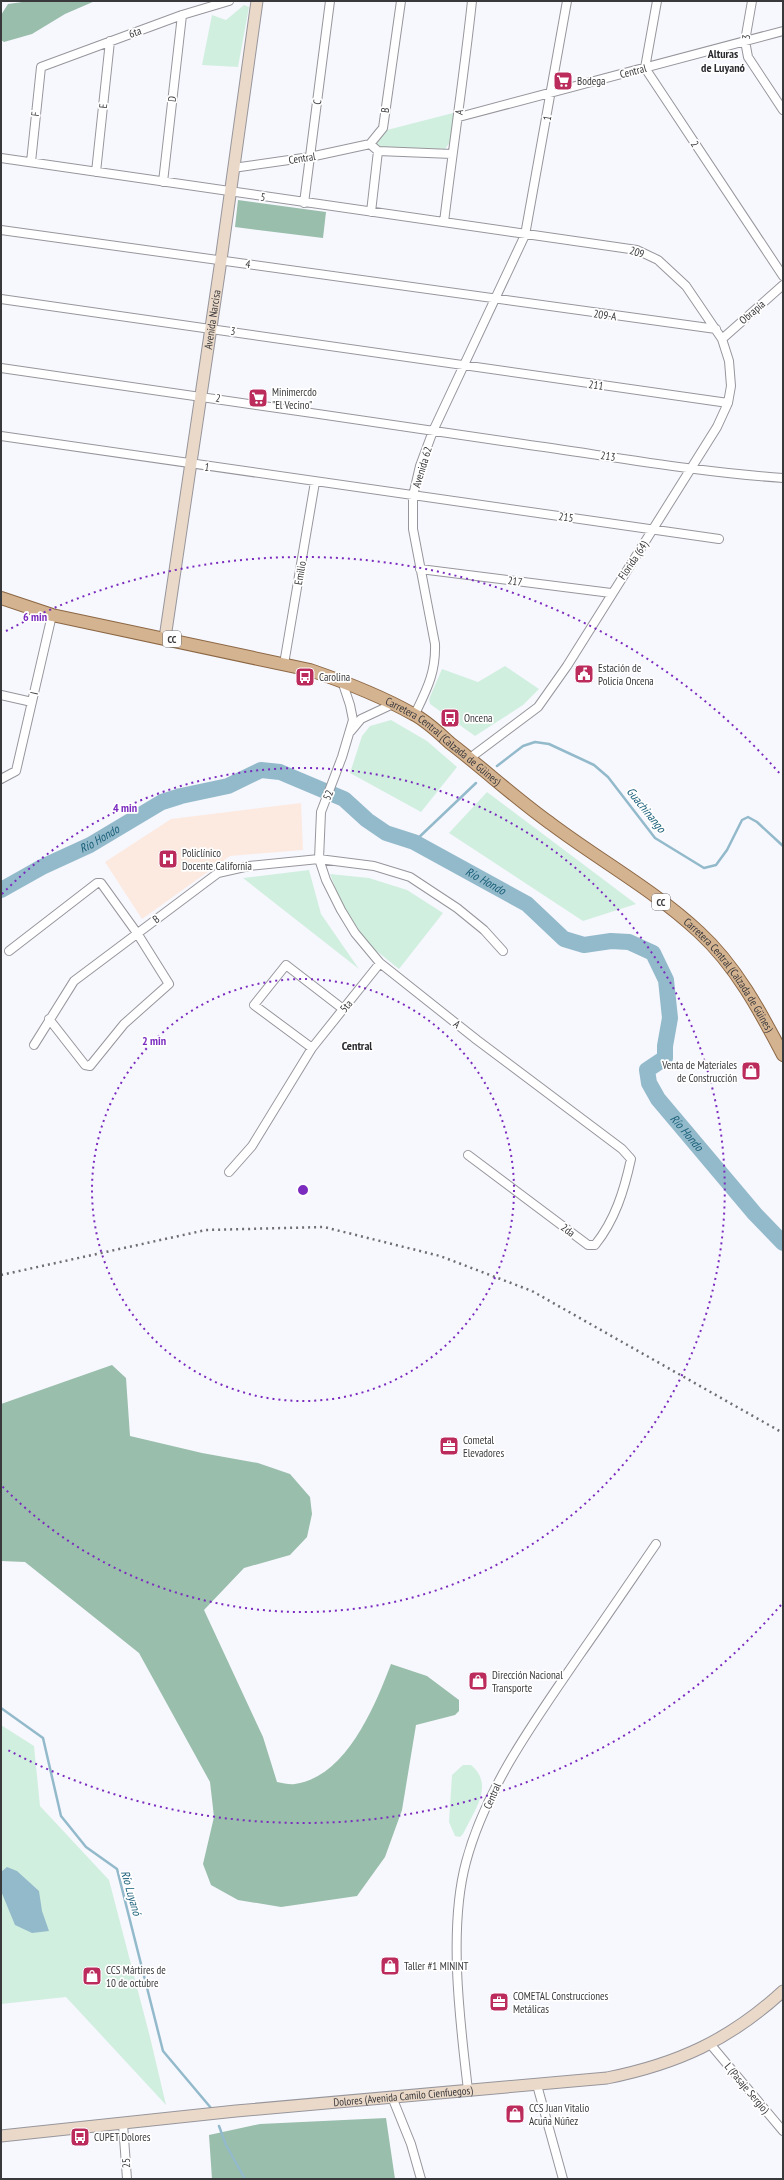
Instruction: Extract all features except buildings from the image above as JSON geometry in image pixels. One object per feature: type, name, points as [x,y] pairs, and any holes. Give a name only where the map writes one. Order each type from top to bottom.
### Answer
[{"type":"main road","name":"Avenida Narcisa","points":[[164,638],[221,260],[232,168],[257,1]]},
{"type":"main road","name":"Carretera Central (Calzada de Güines)","points":[[1,598],[52,614],[284,664],[342,681],[415,714],[473,761],[500,786],[551,824],[654,896],[699,931],[720,953],[748,990],[783,1055]]},
{"type":"main road","name":"Dolores (Avenida Camilo Cienfuegos)","points":[[1,2136],[392,2097],[607,2078],[636,2072],[669,2062],[711,2044],[747,2020],[783,1991]]},
{"type":"street","name":"6ta","points":[[42,66],[182,15],[229,1]]},
{"type":"street","name":"C","points":[[304,203],[330,1]]},
{"type":"street","name":"B","points":[[370,144],[383,128],[400,1]]},
{"type":"street","name":"A","points":[[444,222],[452,154],[459,117],[472,1]]},
{"type":"street","name":"1","points":[[525,235],[552,92],[567,1]]},
{"type":"street","points":[[645,68],[657,1]]},
{"type":"street","name":"3","points":[[752,1],[745,41],[748,57],[783,110]]},
{"type":"street","name":"D","points":[[163,182],[182,15]]},
{"type":"street","name":"Central","points":[[459,117],[783,32]]},
{"type":"street","name":"E","points":[[96,172],[110,41]]},
{"type":"street","name":"F","points":[[31,162],[42,66]]},
{"type":"street","name":"2","points":[[645,68],[783,276]]},
{"type":"street","name":"Central","points":[[232,168],[310,157],[370,144]]},
{"type":"street","points":[[370,144],[378,151],[452,154]]},
{"type":"street","points":[[372,212],[378,151]]},
{"type":"street","name":"5","points":[[1,158],[525,235]]},
{"type":"street","name":"4","points":[[1,230],[494,299]]},
{"type":"street","name":"Avenida 62","points":[[415,714],[433,674],[436,662],[434,638],[413,529],[413,496],[420,466],[433,431],[525,235]]},
{"type":"street","name":"209","points":[[525,235],[637,250],[658,260],[686,286],[716,328]]},
{"type":"street","name":"Obrapía","points":[[722,339],[783,285]]},
{"type":"street","name":"3","points":[[1,299],[210,328],[464,366]]},
{"type":"street","name":"209-A","points":[[494,299],[716,328]]},
{"type":"street","name":"Florida (64)","points":[[473,761],[538,707],[567,666],[611,593],[654,529],[691,468],[709,442],[728,403],[731,386],[730,370],[722,339],[716,328]]},
{"type":"street","name":"211","points":[[464,366],[728,403]]},
{"type":"street","name":"2","points":[[1,368],[201,395],[433,431]]},
{"type":"street","name":"213","points":[[433,431],[691,468],[783,478]]},
{"type":"street","name":"1","points":[[1,436],[413,496]]},
{"type":"street","name":"Emilio","points":[[284,664],[315,482]]},
{"type":"street","name":"215","points":[[413,496],[718,539]]},
{"type":"street","name":"217","points":[[420,569],[611,593]]},
{"type":"street","name":"I","points":[[1,779],[16,771],[52,614]]},
{"type":"street","name":"52","points":[[319,859],[321,812],[336,773],[353,720],[342,681]]},
{"type":"street","points":[[1,696],[32,702]]},
{"type":"street","name":"52","points":[[349,733],[361,720],[393,704]]},
{"type":"street","name":"B","points":[[34,1045],[74,981],[218,873],[249,866],[319,859],[374,866],[410,877],[457,908],[484,930],[503,951]]},
{"type":"street","name":"A","points":[[319,859],[326,880],[341,910],[355,933],[380,963],[476,1040],[622,1149],[631,1159]]},
{"type":"street","points":[[8,951],[97,883],[104,885],[137,933],[169,984],[124,1024],[90,1066],[85,1065],[49,1019]]},
{"type":"street","name":"5ta","points":[[229,1172],[252,1146],[312,1048],[380,963]]},
{"type":"street","points":[[312,1048],[254,1005],[286,965],[343,1009]]},
{"type":"street","name":"2da","points":[[468,1155],[588,1245],[595,1245],[606,1232],[617,1209],[631,1159]]},
{"type":"street","name":"Central","points":[[468,2090],[462,2043],[456,1924],[466,1862],[479,1826],[506,1769],[548,1701],[656,1544]]},
{"type":"street","name":"L (Pasaje Sergio)","points":[[711,2044],[783,2131]]},
{"type":"street","points":[[537,2085],[563,2179]]},
{"type":"street","points":[[392,2097],[411,2144],[421,2179]]},
{"type":"street","name":"25","points":[[123,2124],[127,2179]]},
{"type":"shaded area","name":"Policlínico Docente California","points":[[301,803],[303,850],[230,856],[142,919],[105,862],[171,819]]},
{"type":"green space","points":[[29,1],[95,1],[65,14],[32,34],[4,42],[1,40],[1,15],[8,4]]},
{"type":"green space","points":[[244,5],[249,7],[238,67],[202,65],[212,15],[226,20]]},
{"type":"green space","points":[[453,113],[456,116],[453,138],[445,149],[378,147],[376,142],[387,130]]},
{"type":"green space","points":[[238,200],[326,212],[323,238],[235,227]]},
{"type":"green space","points":[[505,666],[539,689],[523,705],[475,736],[430,704],[429,699],[442,669],[478,682]]},
{"type":"green space","points":[[391,720],[427,741],[457,767],[421,812],[350,773],[362,736],[370,726]]},
{"type":"green space","points":[[487,792],[636,904],[583,921],[449,833]]},
{"type":"green space","points":[[309,870],[321,914],[359,969],[243,878]]},
{"type":"green space","points":[[330,874],[369,878],[407,890],[443,913],[399,969],[369,945],[341,903]]},
{"type":"green space","points":[[112,1365],[126,1378],[130,1436],[202,1453],[258,1463],[290,1474],[310,1497],[312,1514],[307,1537],[290,1555],[244,1568],[204,1610],[263,1737],[277,1782],[295,1784],[313,1779],[329,1768],[344,1754],[367,1719],[391,1664],[427,1676],[459,1700],[459,1711],[455,1715],[416,1725],[402,1810],[385,1857],[357,1896],[281,1907],[238,1900],[211,1885],[203,1864],[214,1817],[210,1782],[139,1653],[25,1562],[1,1561],[1,1404]]},
{"type":"green space","points":[[1,1725],[34,1746],[40,1806],[109,1880],[166,2105],[66,1997],[1,2004]]},
{"type":"green space","points":[[463,1765],[471,1765],[478,1773],[482,1790],[477,1807],[460,1837],[455,1836],[449,1822],[452,1775]]},
{"type":"green space","points":[[386,2118],[395,2179],[212,2179],[209,2135],[260,2124]]},
{"type":"water","points":[[7,1867],[17,1871],[39,1891],[42,1911],[49,1931],[32,1933],[15,1925],[1,1891],[1,1872]]},
{"type":"waterway","name":"Guachinango","points":[[497,766],[523,746],[535,742],[549,744],[594,765],[608,777],[655,838],[704,868],[716,865],[727,850],[742,820],[748,817],[757,822],[783,846]]},
{"type":"waterway","name":"Río Hondo","points":[[1,890],[42,867],[90,845],[162,802],[181,796],[228,786],[261,770],[280,772],[344,799],[367,820],[386,833],[414,842],[527,904],[564,939],[584,945],[611,941],[629,942],[653,953],[666,980],[670,1018],[665,1046],[665,1058],[647,1070],[649,1083],[658,1099],[755,1214],[783,1243]]},
{"type":"waterway","name":"Guachinango","points":[[414,842],[476,783]]},
{"type":"waterway","name":"Río Luyanó","points":[[1,1708],[43,1738],[61,1816],[86,1847],[117,1869],[163,2051],[211,2108]]},
{"type":"waterway","points":[[219,2126],[226,2145],[245,2179]]},
{"type":"railway","points":[[1,1275],[206,1230],[324,1227],[440,1256],[532,1291],[783,1433]]},
{"type":"place","name":"Bodega","points":[[563,81]]},
{"type":"place","name":"Minimercdo \"El Vecino\"","points":[[258,398]]},
{"type":"place","name":"Estación de Policía Oncena","points":[[584,674]]},
{"type":"place","name":"Carolina","points":[[305,677]]},
{"type":"place","name":"Oncena","points":[[450,718]]},
{"type":"place","name":"Policlínico Docente California","points":[[168,859]]},
{"type":"place","name":"Venta de Materiales de Construcción","points":[[751,1071]]},
{"type":"place","name":"Cometal Elevadores","points":[[449,1446]]},
{"type":"place","name":"Dirección Nacional Transporte","points":[[478,1681]]},
{"type":"place","name":"Taller #1 MININT","points":[[390,1966]]},
{"type":"place","name":"CCS Mártires de 10 de octubre","points":[[92,1976]]},
{"type":"place","name":"COMETAL Construcciones Metálicas","points":[[499,2002]]},
{"type":"place","name":"CCS Juan Vitalio Acuña Núñez","points":[[515,2114]]},
{"type":"place","name":"CUPET Dolores","points":[[80,2137]]},
{"type":"district","name":"Alturas de Luyanó","points":[[723,61]]},
{"type":"district","name":"Central","points":[[357,1046]]}]
